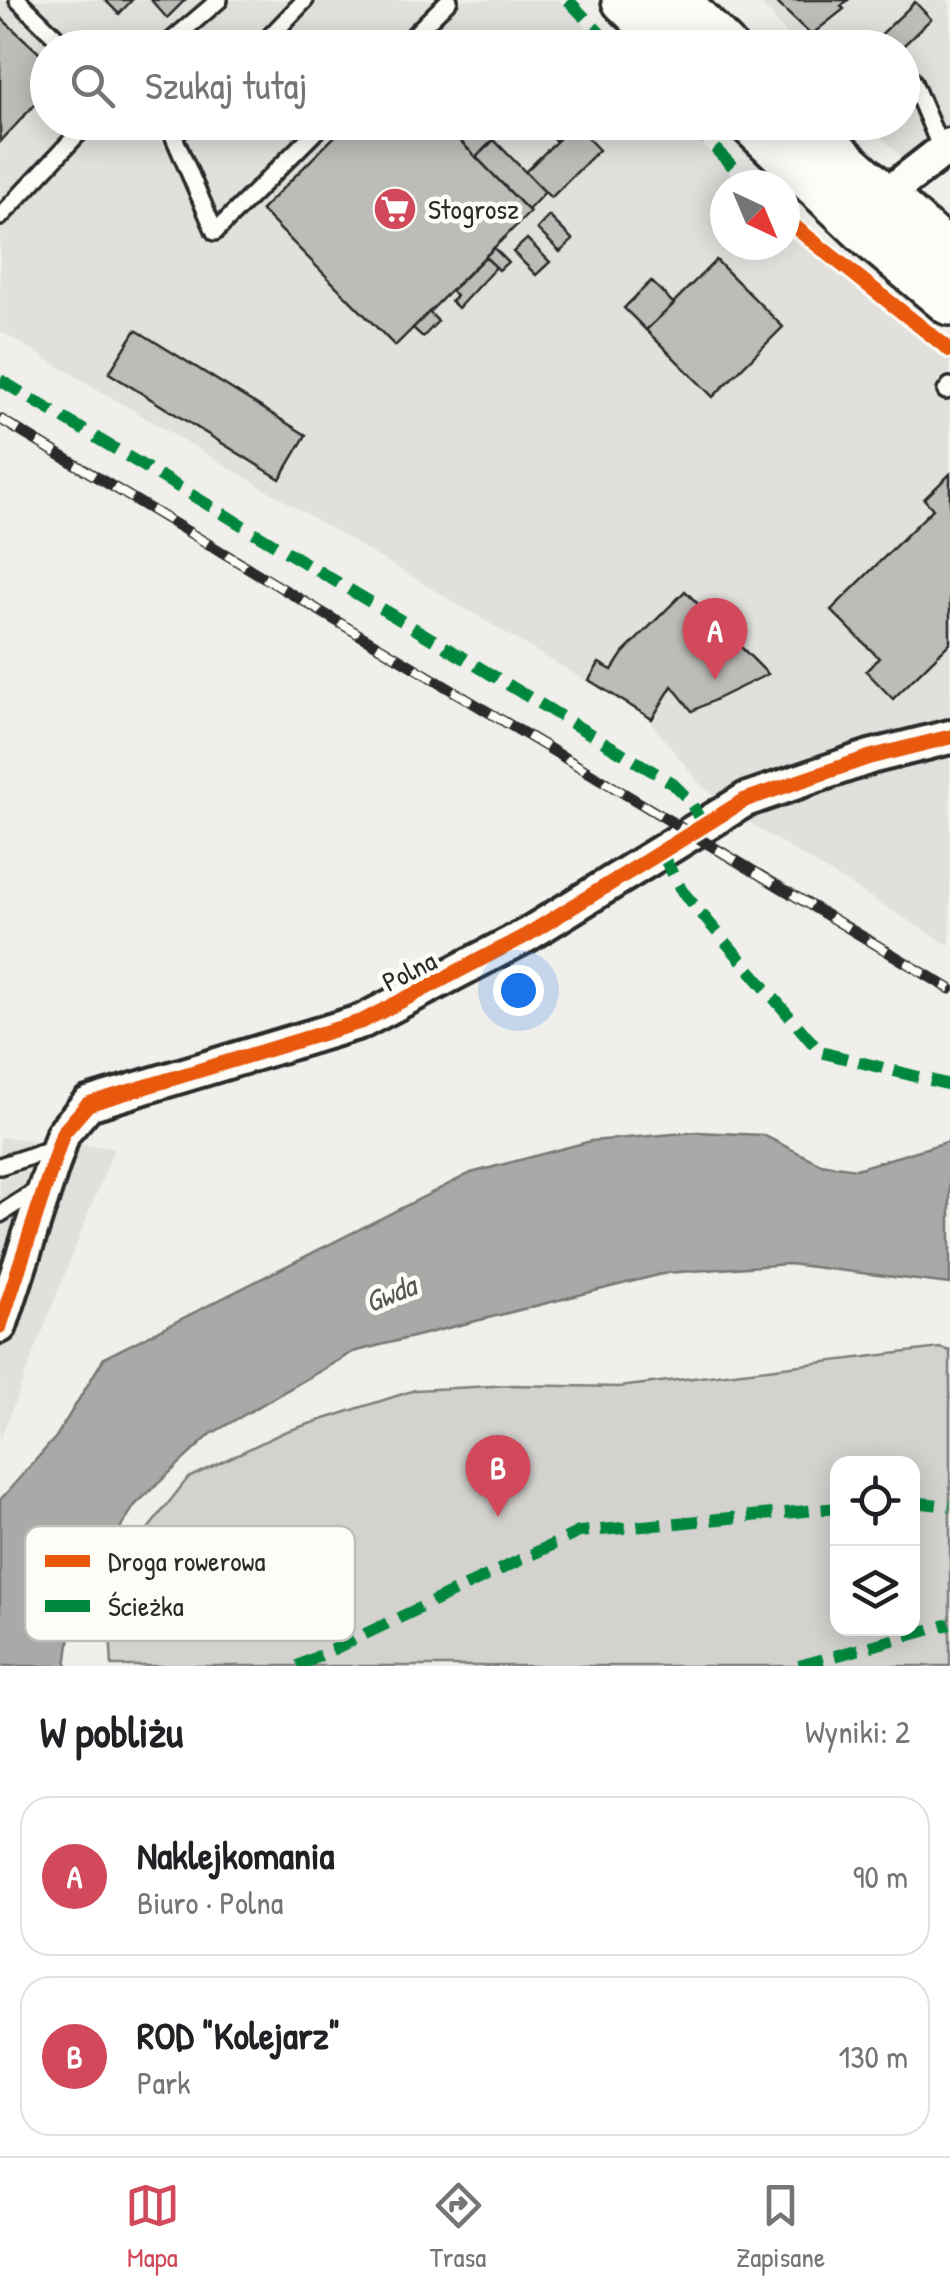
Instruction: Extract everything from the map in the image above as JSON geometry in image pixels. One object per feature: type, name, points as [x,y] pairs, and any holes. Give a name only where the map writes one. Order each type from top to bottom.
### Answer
[{"type":"main road","points":[[625,0],[680,14],[701,30]]},
{"type":"main road","points":[[770,140],[871,236],[950,302]]},
{"type":"main road","points":[[820,140],[950,257]]},
{"type":"street","points":[[882,199],[946,148]]},
{"type":"street","name":"Polna","points":[[0,1326],[50,1183],[58,1147],[76,1114],[103,1097],[329,1034],[396,1006],[527,935],[745,800],[870,756],[949,739]]},
{"type":"lane","points":[[18,0],[49,30]]},
{"type":"lane","points":[[184,30],[219,0]]},
{"type":"lane","points":[[277,30],[305,0]]},
{"type":"lane","points":[[419,30],[448,0]]},
{"type":"lane","points":[[920,96],[946,148]]},
{"type":"lane","points":[[0,217],[72,140]]},
{"type":"lane","points":[[176,140],[215,232],[308,140]]},
{"type":"lane","points":[[0,1166],[58,1147]]},
{"type":"lane","points":[[0,1214],[50,1183]]},
{"type":"shaded area","points":[[0,0],[559,0],[589,30],[30,30],[30,140],[698,140],[728,170],[710,170],[710,260],[800,260],[800,240],[900,323],[950,356],[950,946],[757,828],[701,785],[645,716],[0,331]]},
{"type":"shaded area","points":[[758,0],[946,0],[950,4],[950,132],[906,162],[885,140],[920,140],[920,30],[784,30]]},
{"type":"shaded area","points":[[0,1137],[114,1148],[0,1440]]},
{"type":"shaded area","points":[[940,1348],[950,1351],[950,1666],[112,1666],[111,1641],[355,1641],[355,1526],[150,1526],[188,1478],[284,1432],[415,1390],[512,1385],[619,1387]]},
{"type":"water","name":"Gwda","points":[[697,1132],[763,1135],[821,1164],[856,1169],[950,1141],[950,1284],[789,1264],[666,1273],[353,1352],[211,1434],[135,1505],[122,1526],[25,1526],[25,1641],[69,1641],[66,1666],[0,1666],[0,1500],[56,1437],[104,1358],[471,1173],[591,1141]]},
{"type":"building","points":[[105,0],[132,0],[119,14]]},
{"type":"building","points":[[151,0],[185,0],[167,18]]},
{"type":"building","points":[[774,0],[848,0],[841,6],[844,9],[817,30],[806,30]]},
{"type":"building","points":[[915,2],[931,19],[920,30],[886,30]]},
{"type":"building","points":[[0,17],[30,44],[30,110],[0,142]]},
{"type":"building","points":[[331,140],[460,140],[530,212],[395,346],[261,210]]},
{"type":"building","points":[[459,140],[493,140],[476,157]]},
{"type":"building","points":[[494,140],[545,192],[528,210],[476,157]]},
{"type":"building","points":[[558,140],[589,140],[599,150],[551,198],[525,172]]},
{"type":"building","points":[[549,216],[573,240],[560,252],[537,229]]},
{"type":"building","points":[[527,239],[550,262],[536,275],[513,252]]},
{"type":"building","points":[[494,248],[508,262],[499,270],[485,257]]},
{"type":"building","points":[[485,257],[496,267],[458,308],[451,301],[456,296],[451,291]]},
{"type":"building","points":[[716,260],[783,327],[713,397],[646,330]]},
{"type":"building","points":[[651,281],[674,304],[646,330],[624,308]]},
{"type":"building","points":[[429,312],[438,321],[423,337],[413,328]]},
{"type":"building","points":[[136,330],[306,435],[280,479],[109,373]]},
{"type":"building","points":[[950,474],[950,643],[893,699],[866,671],[879,658],[831,610],[933,509],[924,499]]},
{"type":"building","points":[[685,591],[768,674],[692,711],[672,686],[652,719],[589,680],[599,663],[612,670],[623,653]]},
{"type":"railway","points":[[0,419],[950,989]]},
{"type":"marked path","points":[[568,0],[597,30]]},
{"type":"marked path","points":[[707,140],[736,170]]},
{"type":"marked path","points":[[0,380],[672,783],[690,801],[703,825]]},
{"type":"marked path","points":[[661,852],[682,891],[820,1052],[950,1085]]},
{"type":"marked path","points":[[920,1503],[950,1506]]},
{"type":"marked path","points":[[355,1639],[579,1532],[830,1509]]},
{"type":"marked path","points":[[799,1666],[950,1624]]},
{"type":"marked path","points":[[298,1666],[350,1641]]},
{"type":"cycle path","points":[[800,231],[950,350]]},
{"type":"cycle path","points":[[0,1326],[63,1133],[88,1104],[363,1021],[527,935],[745,800],[870,757],[950,737]]},
{"type":"place","name":"Stogrosz","points":[[395,209]]},
{"type":"place","name":"Naklejkomania","points":[[715,680]]},
{"type":"place","name":"ROD \"Kolejarz\"","points":[[498,1517]]}]
